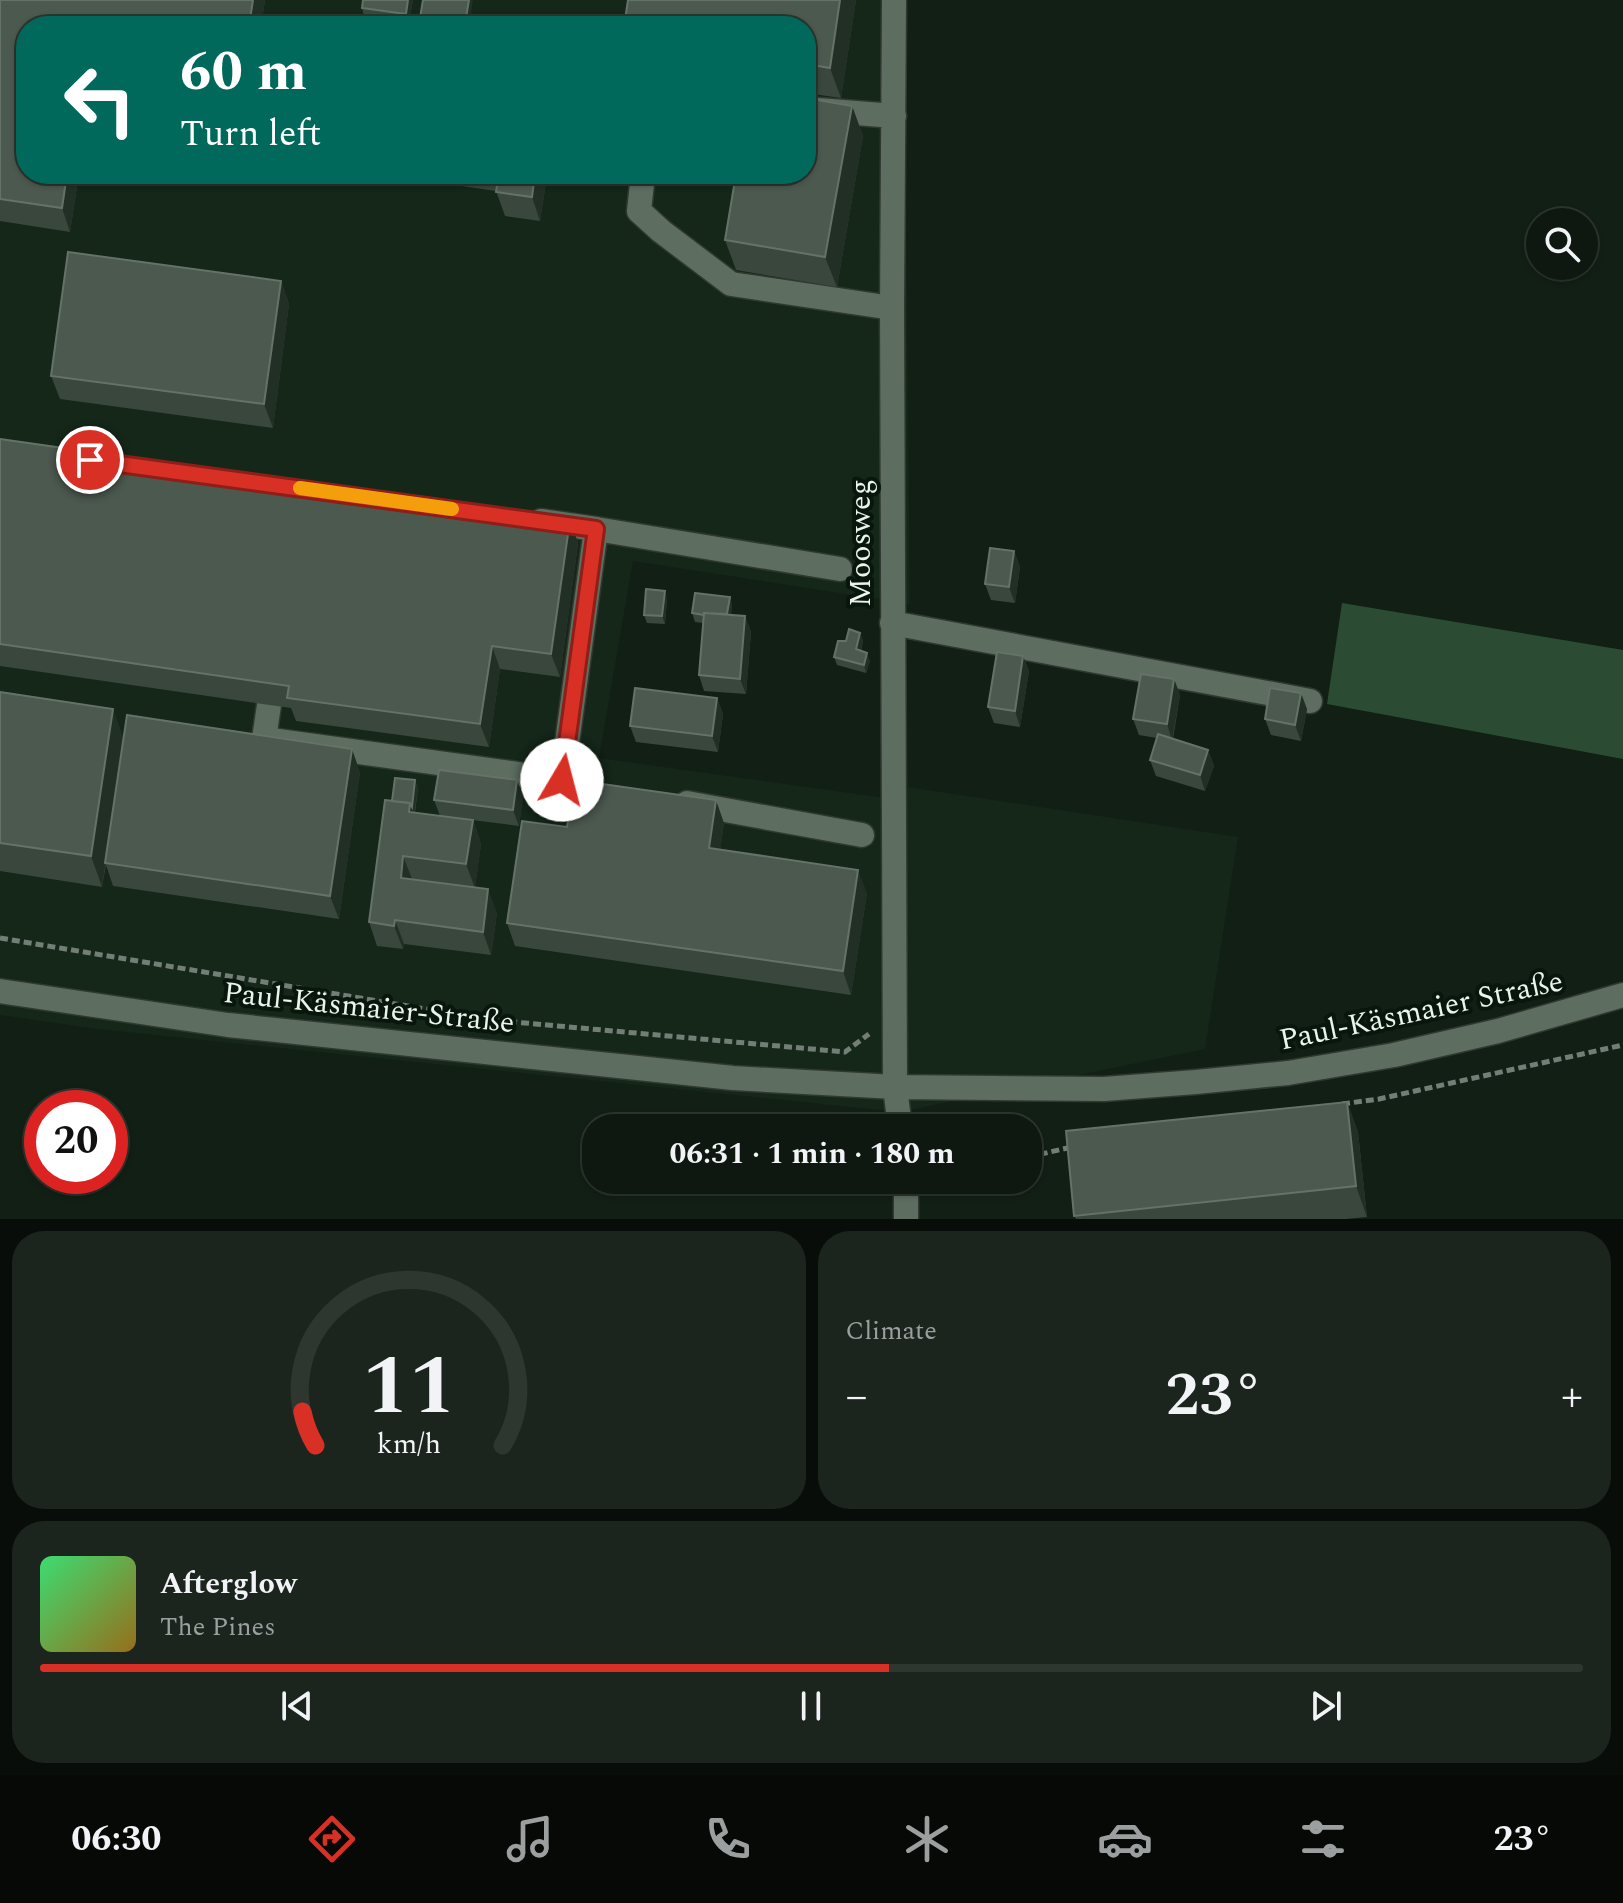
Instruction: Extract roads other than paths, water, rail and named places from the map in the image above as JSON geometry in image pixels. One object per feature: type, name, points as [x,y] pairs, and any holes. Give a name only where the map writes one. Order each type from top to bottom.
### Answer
[{"type":"street","name":"Moosweg","points":[[894,0],[892,623],[895,1087],[898,1114]]},
{"type":"street","points":[[816,110],[894,116]]},
{"type":"street","points":[[642,184],[639,211],[731,284],[892,308]]},
{"type":"street","points":[[518,518],[840,569]]},
{"type":"street","points":[[269,705],[264,739],[570,781],[596,529]]},
{"type":"street","points":[[892,623],[1310,701]]},
{"type":"street","points":[[667,799],[862,835]]},
{"type":"street","name":"Paul-Käsmaier-Straße","points":[[0,991],[228,1025],[733,1078],[895,1087]]},
{"type":"street","name":"Paul-Käsmaier Straße","points":[[895,1087],[1104,1089],[1288,1073],[1394,1055],[1498,1031],[1623,995]]},
{"type":"street","points":[[906,1194],[906,1219]]}]
